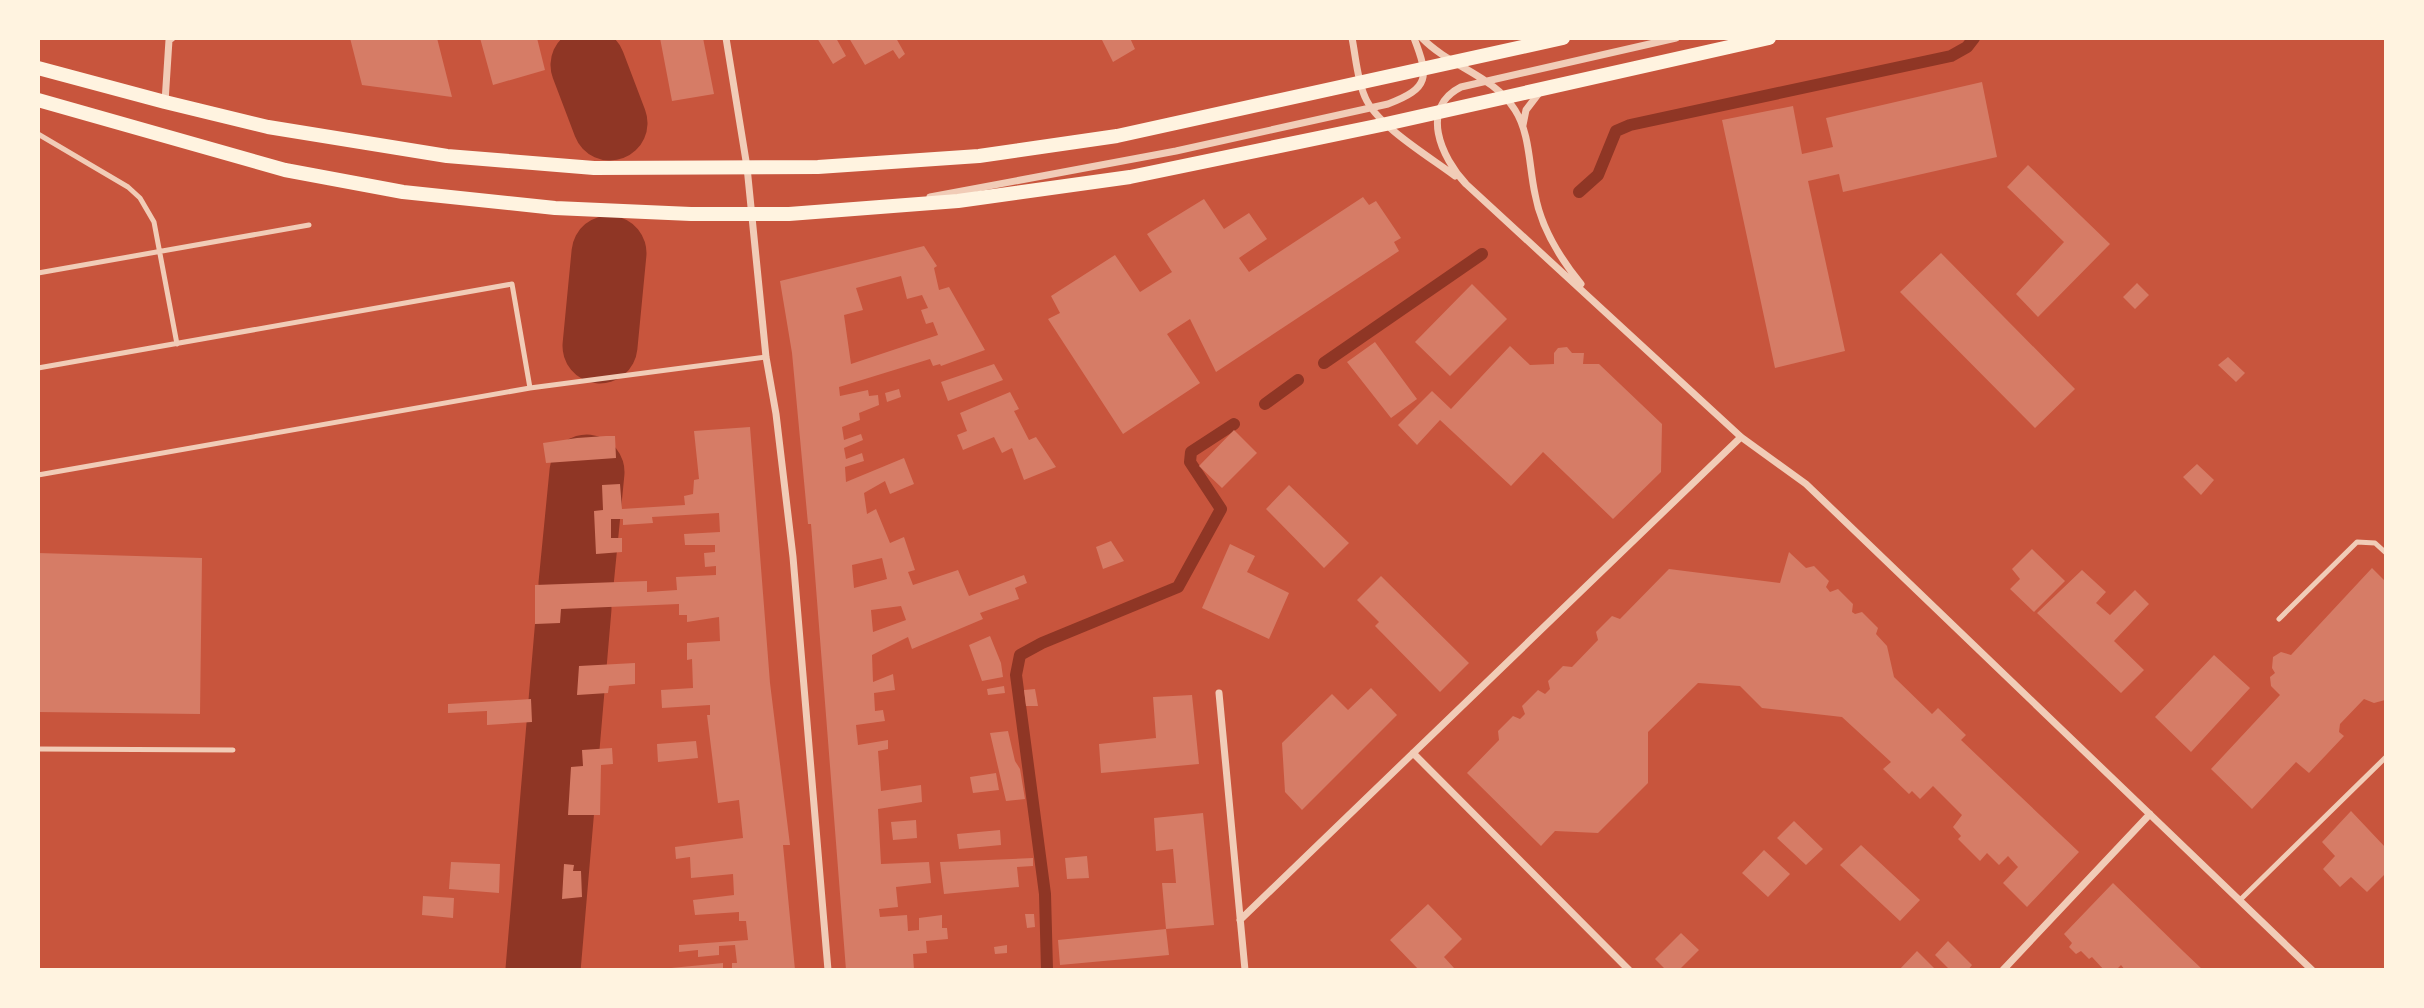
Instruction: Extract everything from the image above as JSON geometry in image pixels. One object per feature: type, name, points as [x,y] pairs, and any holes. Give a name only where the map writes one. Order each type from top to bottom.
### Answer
[{"type":"main road","points":[[38,68],[165,103],[289,131],[447,156],[594,168],[747,167],[880,163],[979,156],[1117,136],[1361,85],[1563,38]]},
{"type":"main road","points":[[38,100],[285,170],[403,192],[555,208],[753,214],[864,210],[1089,184],[1386,124],[1769,38]]},
{"type":"street","points":[[165,103],[169,40],[172,38]]},
{"type":"street","points":[[726,38],[747,167],[766,357],[776,414],[793,557],[828,970]]},
{"type":"street","points":[[1352,38],[1361,85],[1370,108],[1386,124],[1466,184],[1741,437],[1806,484],[2312,970]]},
{"type":"street","points":[[864,210],[1152,156],[1388,104],[1415,92],[1423,82],[1424,70],[1414,38]]},
{"type":"street","points":[[1422,38],[1455,63],[1487,81],[1505,97],[1523,126]]},
{"type":"street","points":[[1466,184],[1447,159],[1438,127],[1437,112],[1443,100],[1455,90],[1676,38]]},
{"type":"street","points":[[1548,87],[1535,96],[1526,110],[1523,126],[1535,196],[1543,224],[1558,253],[1596,304]]},
{"type":"street","points":[[1240,920],[1741,437]]},
{"type":"street","points":[[1219,692],[1245,970]]},
{"type":"street","points":[[1413,753],[1629,970]]},
{"type":"street","points":[[2003,970],[2150,814]]},
{"type":"lane","points":[[38,134],[108,174],[141,198],[153,222],[177,344]]},
{"type":"lane","points":[[38,273],[309,225]]},
{"type":"lane","points":[[38,368],[512,284],[530,388]]},
{"type":"lane","points":[[38,475],[530,388],[766,357]]},
{"type":"lane","points":[[2279,619],[2357,542],[2375,543],[2385,553]]},
{"type":"lane","points":[[38,749],[233,750]]},
{"type":"lane","points":[[2240,901],[2385,757]]},
{"type":"building","points":[[350,38],[437,38],[452,97],[362,85]]},
{"type":"building","points":[[480,38],[537,38],[545,70],[493,85]]},
{"type":"building","points":[[660,38],[703,38],[714,94],[672,101]]},
{"type":"building","points":[[817,38],[836,38],[846,56],[833,64]]},
{"type":"building","points":[[849,38],[896,38],[905,54],[899,59],[893,50],[865,65]]},
{"type":"building","points":[[1101,38],[1130,38],[1135,49],[1113,62]]},
{"type":"building","points":[[1982,82],[1997,157],[1843,192],[1839,174],[1808,181],[1845,351],[1775,368],[1722,120],[1793,106],[1802,154],[1833,147],[1826,118]]},
{"type":"building","points":[[2028,165],[2110,244],[2038,317],[2016,294],[2064,242],[2007,187]]},
{"type":"building","points":[[1363,197],[1369,205],[1376,201],[1401,238],[1394,242],[1399,251],[1216,372],[1190,319],[1167,334],[1200,383],[1123,434],[1048,319],[1060,313],[1051,296],[1115,255],[1140,292],[1172,272],[1147,234],[1204,199],[1224,229],[1249,213],[1267,239],[1239,258],[1249,272]]},
{"type":"building","points":[[924,246],[937,266],[934,268],[939,290],[949,287],[985,350],[941,366],[933,366],[930,359],[839,387],[840,396],[868,390],[869,396],[878,395],[879,405],[859,413],[860,420],[842,427],[844,440],[861,434],[863,440],[844,448],[846,459],[862,453],[864,461],[845,467],[846,482],[904,458],[914,484],[890,494],[885,481],[864,493],[867,514],[876,509],[890,543],[904,537],[915,570],[908,572],[913,585],[958,570],[969,596],[1024,575],[1027,583],[1015,588],[1019,599],[980,613],[983,619],[912,649],[908,637],[872,655],[873,682],[893,674],[895,690],[874,693],[875,711],[883,710],[885,721],[856,725],[858,745],[888,740],[888,749],[878,751],[881,791],[921,785],[922,802],[878,809],[881,864],[929,862],[931,883],[896,887],[898,907],[879,909],[880,917],[907,915],[908,931],[919,930],[919,918],[942,915],[942,928],[947,928],[948,939],[926,941],[927,953],[913,954],[914,970],[846,970],[811,524],[808,524],[792,353],[780,281]],"holes":[[[901,276],[907,299],[922,295],[928,308],[921,310],[926,324],[933,322],[938,335],[851,364],[844,315],[863,310],[856,288]],[[882,558],[887,579],[854,588],[852,565]],[[901,606],[906,620],[873,632],[871,610]]]},
{"type":"building","points":[[1941,253],[2075,389],[2035,428],[1900,292]]},
{"type":"building","points":[[2137,283],[2149,295],[2135,309],[2123,297]]},
{"type":"building","points":[[1472,284],[1507,319],[1450,376],[1415,342]]},
{"type":"building","points":[[1375,342],[1417,399],[1391,418],[1347,362]]},
{"type":"building","points":[[1510,346],[1530,365],[1554,364],[1554,353],[1558,348],[1567,347],[1572,353],[1584,353],[1583,364],[1599,364],[1662,424],[1661,472],[1613,519],[1543,452],[1511,486],[1440,420],[1417,445],[1398,425],[1432,391],[1451,409]]},
{"type":"building","points":[[2228,357],[2245,373],[2236,382],[2218,365]]},
{"type":"building","points":[[994,364],[1003,380],[948,401],[941,382]]},
{"type":"building","points":[[899,389],[901,397],[887,402],[885,393]]},
{"type":"building","points":[[1010,392],[1019,409],[1014,411],[1029,440],[1036,437],[1056,467],[1024,480],[1012,448],[1002,453],[994,437],[963,450],[957,435],[967,431],[960,413]]},
{"type":"building","points":[[750,427],[770,683],[790,845],[783,845],[795,970],[732,970],[732,963],[737,963],[735,945],[719,946],[719,955],[698,957],[698,950],[679,952],[679,945],[748,940],[746,921],[739,921],[739,912],[695,915],[693,900],[734,895],[733,874],[691,878],[690,857],[676,859],[675,847],[743,838],[739,800],[718,803],[707,715],[710,715],[710,705],[662,708],[661,690],[693,688],[692,659],[687,660],[687,643],[720,641],[719,617],[687,622],[687,615],[679,615],[679,604],[561,609],[560,623],[535,624],[535,585],[647,581],[647,592],[677,590],[676,577],[716,575],[716,566],[705,567],[704,553],[715,552],[715,545],[685,545],[684,534],[720,532],[719,513],[652,517],[653,523],[623,525],[623,519],[611,519],[611,538],[622,538],[622,552],[596,554],[594,511],[603,510],[602,485],[620,484],[622,509],[685,505],[684,496],[693,494],[694,480],[699,479],[694,431]]},
{"type":"building","points":[[1234,430],[1257,453],[1222,488],[1199,466]]},
{"type":"building","points":[[615,436],[616,458],[546,463],[543,443]]},
{"type":"building","points":[[2197,464],[2214,480],[2201,495],[2183,477]]},
{"type":"building","points":[[1289,485],[1349,543],[1324,568],[1266,509]]},
{"type":"building","points":[[1111,541],[1124,561],[1103,569],[1096,547]]},
{"type":"building","points":[[1230,544],[1255,556],[1247,572],[1289,593],[1269,639],[1202,608]]},
{"type":"building","points":[[2032,549],[2065,581],[2034,612],[2010,589],[2020,579],[2012,569]]},
{"type":"building","points":[[1789,552],[1806,568],[1814,566],[1829,581],[1826,587],[1830,592],[1838,589],[1853,604],[1852,612],[1862,612],[1878,628],[1876,634],[1887,646],[1894,677],[1932,714],[1938,708],[1966,735],[1961,740],[2079,852],[2027,907],[2003,883],[2018,867],[2008,856],[1999,865],[1987,853],[1980,861],[1958,839],[1961,836],[1953,827],[1962,815],[1933,786],[1920,799],[1912,791],[1909,794],[1883,769],[1891,762],[1842,717],[1762,708],[1740,686],[1698,683],[1648,732],[1648,783],[1598,833],[1555,831],[1541,846],[1467,773],[1499,740],[1498,731],[1513,716],[1520,719],[1525,714],[1522,706],[1538,690],[1545,694],[1550,689],[1548,681],[1563,666],[1572,667],[1598,640],[1596,632],[1612,616],[1620,619],[1669,569],[1780,583]]},
{"type":"building","points":[[38,553],[202,558],[200,714],[38,712]]},
{"type":"building","points":[[2372,568],[2385,581],[2385,700],[2374,703],[2364,699],[2340,724],[2339,732],[2344,736],[2309,773],[2296,762],[2252,809],[2211,769],[2280,695],[2271,686],[2270,677],[2275,673],[2272,668],[2273,657],[2281,652],[2291,655]]},
{"type":"building","points":[[2082,570],[2106,592],[2096,603],[2110,615],[2135,590],[2149,604],[2114,641],[2144,670],[2121,693],[2037,613]]},
{"type":"building","points":[[1381,576],[1469,663],[1440,692],[1375,626],[1379,622],[1357,600]]},
{"type":"building","points":[[990,636],[1001,663],[1003,677],[982,681],[969,645]]},
{"type":"building","points":[[2214,655],[2250,688],[2191,752],[2155,717]]},
{"type":"building","points":[[635,663],[635,684],[609,686],[608,693],[577,695],[579,666]]},
{"type":"building","points":[[1004,686],[1005,693],[988,695],[987,689]]},
{"type":"building","points":[[1371,688],[1397,715],[1302,810],[1285,792],[1282,743],[1332,694],[1348,710]]},
{"type":"building","points":[[1035,689],[1038,706],[1026,706],[1024,690]]},
{"type":"building","points":[[1192,695],[1199,764],[1101,773],[1099,744],[1156,738],[1153,697]]},
{"type":"building","points":[[531,699],[532,722],[487,725],[487,711],[448,713],[448,704]]},
{"type":"building","points":[[1008,731],[1015,761],[1020,769],[1025,799],[1006,801],[990,733]]},
{"type":"building","points":[[696,741],[698,758],[658,762],[657,744]]},
{"type":"building","points":[[612,748],[613,764],[601,765],[600,815],[568,815],[571,767],[583,766],[582,750]]},
{"type":"building","points":[[996,773],[999,790],[973,793],[970,777]]},
{"type":"building","points":[[2351,811],[2385,847],[2385,874],[2367,892],[2351,877],[2340,887],[2323,869],[2335,856],[2322,842]]},
{"type":"building","points":[[1203,813],[1214,925],[1166,929],[1162,883],[1176,883],[1173,849],[1156,851],[1154,818]]},
{"type":"building","points":[[916,820],[917,838],[893,840],[891,822]]},
{"type":"building","points":[[1794,821],[1823,849],[1806,865],[1777,838]]},
{"type":"building","points":[[1000,830],[1001,845],[959,849],[957,834]]},
{"type":"building","points":[[1861,845],[1920,900],[1900,921],[1840,865]]},
{"type":"building","points":[[1764,850],[1790,874],[1768,897],[1742,873]]},
{"type":"building","points":[[1087,856],[1089,878],[1067,879],[1065,858]]},
{"type":"building","points":[[1033,858],[1033,866],[1017,867],[1019,887],[944,894],[940,862]]},
{"type":"building","points":[[451,862],[500,864],[499,893],[449,889]]},
{"type":"building","points":[[564,864],[574,865],[573,871],[581,871],[582,897],[562,899]]},
{"type":"building","points":[[2113,883],[2203,970],[2125,970],[2121,965],[2116,970],[2104,970],[2092,957],[2089,959],[2081,951],[2076,954],[2069,947],[2072,943],[2064,934]]},
{"type":"building","points":[[423,896],[454,898],[453,918],[422,915]]},
{"type":"building","points":[[1428,904],[1462,939],[1444,957],[1453,970],[1419,970],[1390,940]]},
{"type":"building","points":[[1025,914],[1034,914],[1035,927],[1027,928]]},
{"type":"building","points":[[1166,929],[1169,955],[1060,965],[1058,940]]},
{"type":"building","points":[[1681,933],[1699,950],[1679,970],[1666,970],[1655,959]]},
{"type":"building","points":[[1948,941],[1972,965],[1968,970],[1950,970],[1935,955]]},
{"type":"building","points":[[1007,945],[1007,953],[995,954],[994,947]]},
{"type":"building","points":[[1917,951],[1936,970],[1899,970]]},
{"type":"building","points":[[723,963],[723,970],[671,970],[671,968]]},
{"type":"waterway","points":[[1579,192],[1598,175],[1616,131],[1630,125],[1951,56],[1967,47],[1974,38]]},
{"type":"waterway","points":[[588,65],[610,123]]},
{"type":"waterway","points":[[600,346],[609,253]]},
{"type":"waterway","points":[[1324,363],[1482,254]]},
{"type":"waterway","points":[[1265,404],[1298,380]]},
{"type":"waterway","points":[[1047,970],[1045,894],[1016,675],[1020,655],[1042,643],[1178,587],[1221,509],[1190,462],[1191,452],[1234,424]]},
{"type":"waterway","points":[[576,584],[587,472]]},
{"type":"waterway","points":[[543,970],[574,608]]}]
